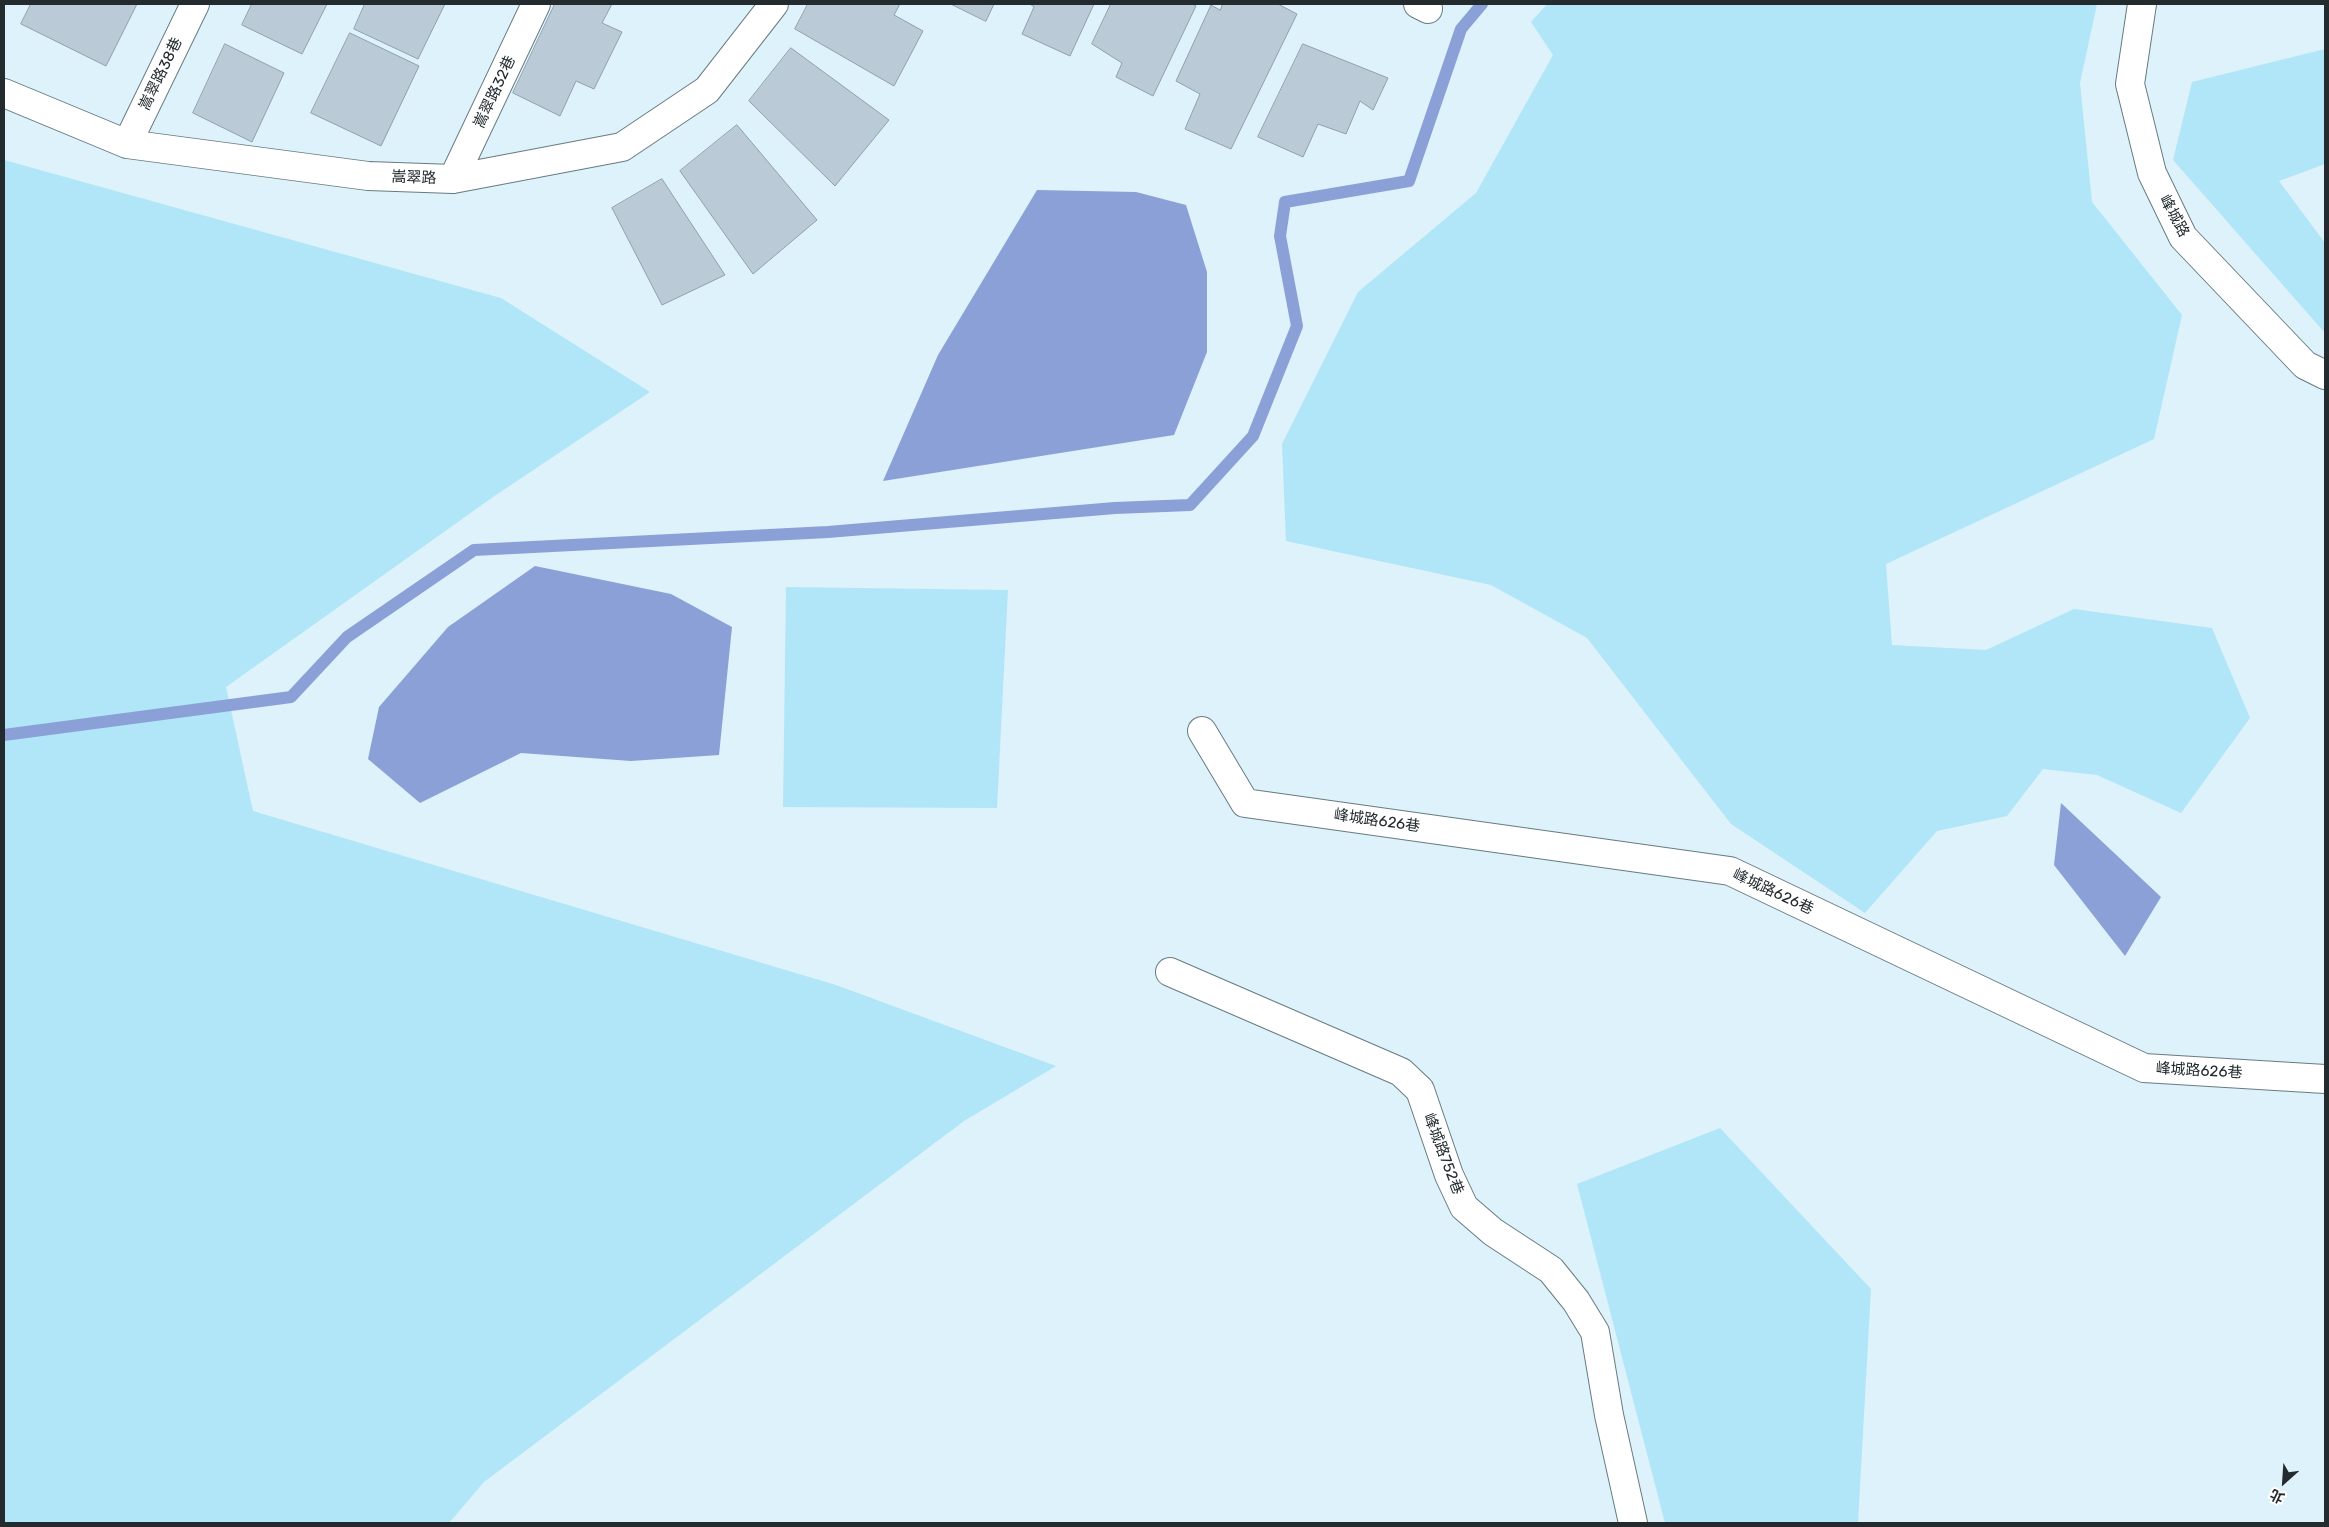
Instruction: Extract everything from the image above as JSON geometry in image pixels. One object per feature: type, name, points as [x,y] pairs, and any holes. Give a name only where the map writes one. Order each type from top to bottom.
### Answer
[{"type":"street","name":"嵩翠路38巷","points":[[127,144],[195,4]]},
{"type":"street","name":"嵩翠路32巷","points":[[453,179],[536,4]]},
{"type":"street","name":"嵩翠路","points":[[4,93],[127,144],[368,176],[453,179],[622,147],[707,90],[774,4]]},
{"type":"street","name":"峰城路","points":[[2142,4],[2130,84],[2152,174],[2183,237],[2305,365],[2325,375]]},
{"type":"street","name":"峰城路626巷","points":[[1202,731],[1245,803],[1730,871],[2144,1068],[2325,1079]]},
{"type":"street","name":"峰城路752巷","points":[[1170,972],[1401,1072],[1420,1090],[1449,1175],[1464,1207],[1493,1232],[1551,1270],[1576,1301],[1596,1332],[1609,1415],[1633,1523]]},
{"type":"shaded area","points":[[1547,4],[2097,4],[2080,83],[2092,202],[2182,315],[2154,439],[1886,564],[1892,645],[1986,650],[2074,609],[2212,628],[2250,718],[2181,813],[2097,775],[2043,769],[2007,816],[1937,831],[1865,913],[1731,824],[1587,638],[1491,585],[1286,541],[1282,444],[1358,292],[1476,193],[1553,55],[1531,22]]},
{"type":"shaded area","points":[[2325,49],[2325,164],[2279,181],[2325,243],[2325,333],[2173,160],[2192,82]]},
{"type":"shaded area","points":[[4,160],[501,298],[650,392],[493,497],[226,687],[253,811],[836,985],[1056,1066],[964,1121],[484,1482],[449,1523],[4,1523]]},
{"type":"shaded area","points":[[1037,190],[1136,192],[1186,205],[1207,272],[1207,352],[1174,435],[883,481],[938,355]]},
{"type":"shaded area","points":[[535,566],[671,594],[732,627],[719,755],[631,761],[521,753],[420,803],[368,759],[379,707],[448,627]]},
{"type":"shaded area","points":[[786,587],[1008,590],[997,808],[783,807]]},
{"type":"shaded area","points":[[2061,803],[2161,897],[2125,956],[2054,865]]},
{"type":"shaded area","points":[[1720,1128],[1871,1289],[1858,1523],[1665,1523],[1577,1184]]},
{"type":"building","points":[[31,4],[137,4],[106,66],[21,24]]},
{"type":"building","points":[[252,4],[327,4],[302,54],[242,25]]},
{"type":"building","points":[[365,4],[445,4],[418,59],[354,29]]},
{"type":"building","points":[[555,4],[612,4],[602,23],[622,32],[594,89],[576,81],[560,116],[513,93]]},
{"type":"building","points":[[808,4],[900,4],[894,15],[923,31],[894,86],[795,29]]},
{"type":"building","points":[[951,4],[994,4],[986,21]]},
{"type":"building","points":[[1030,4],[1094,4],[1070,56],[1022,34],[1034,7]]},
{"type":"building","points":[[1111,4],[1192,4],[1196,6],[1153,96],[1116,77],[1122,63],[1092,44]]},
{"type":"building","points":[[1223,4],[1278,4],[1297,14],[1231,149],[1185,129],[1200,94],[1176,81],[1211,5],[1220,10]]},
{"type":"building","points":[[350,33],[419,66],[381,146],[311,113]]},
{"type":"building","points":[[225,44],[284,73],[252,142],[193,113]]},
{"type":"building","points":[[1303,44],[1388,78],[1373,110],[1360,101],[1346,134],[1318,124],[1303,157],[1258,137]]},
{"type":"building","points":[[791,48],[889,120],[835,186],[749,101]]},
{"type":"building","points":[[737,125],[817,220],[753,274],[680,171]]},
{"type":"building","points":[[662,179],[725,275],[662,305],[612,208]]},
{"type":"waterway","points":[[4,735],[291,697],[347,637],[474,550],[828,532],[1115,508],[1190,505],[1253,436],[1297,326],[1280,236],[1285,202],[1409,181],[1461,29],[1482,4]]}]
